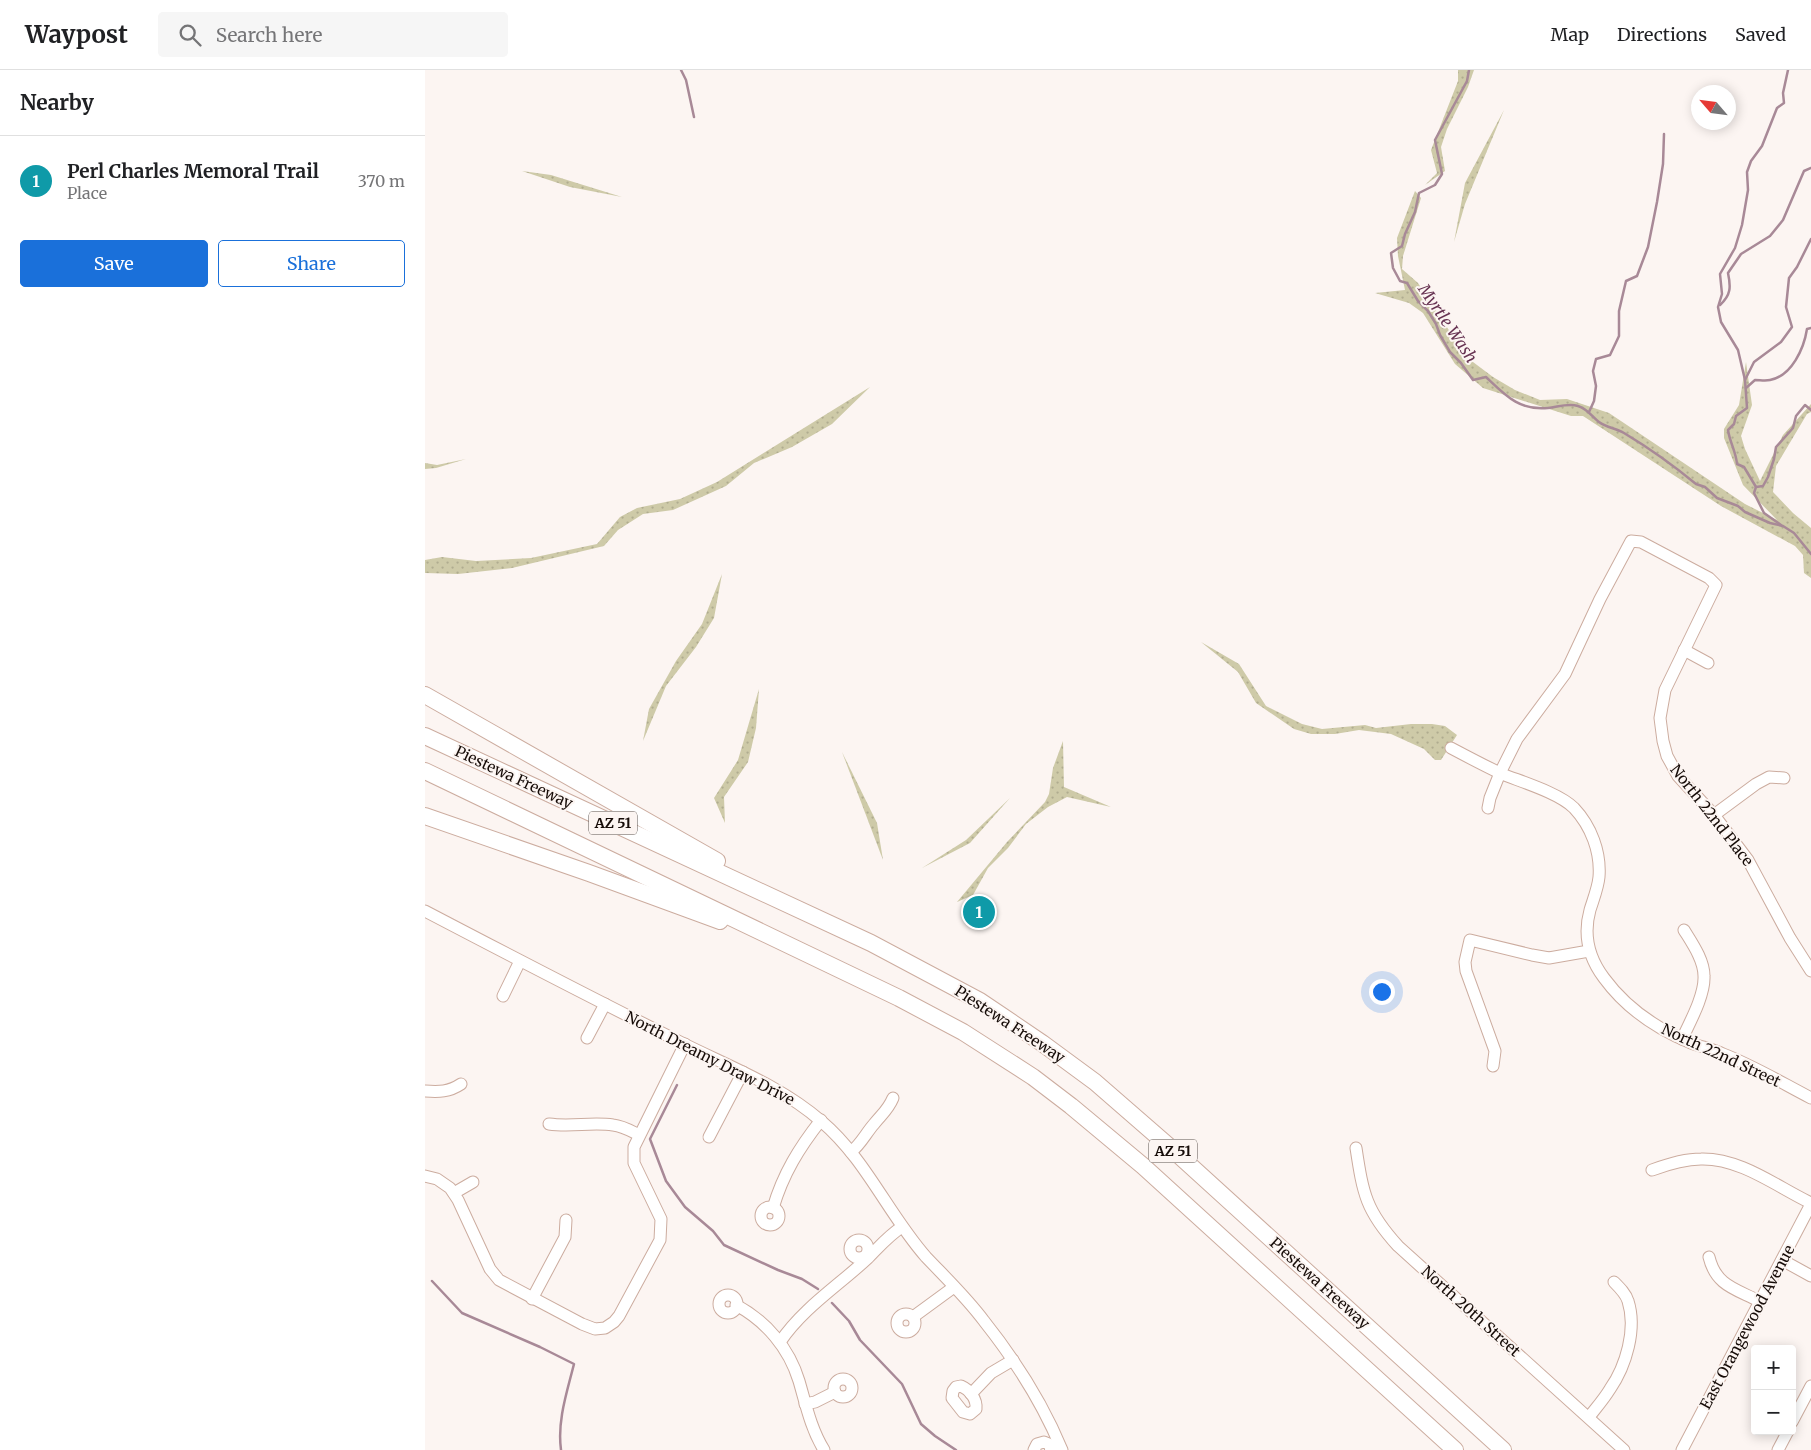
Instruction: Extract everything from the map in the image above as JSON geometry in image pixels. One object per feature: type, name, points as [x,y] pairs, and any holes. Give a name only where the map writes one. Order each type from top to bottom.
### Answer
[{"type":"highway","points":[[425,695],[801,910]]},
{"type":"highway","name":"Piestewa Freeway","points":[[425,736],[871,943],[980,1001],[1095,1082],[1503,1450]]},
{"type":"highway","name":"Piestewa Freeway","points":[[425,771],[899,998],[963,1032],[1033,1077],[1143,1166],[1455,1450]]},
{"type":"highway","points":[[425,816],[791,946]]},
{"type":"street","name":"North 22nd Place","points":[[1500,773],[1517,739],[1565,674],[1600,599],[1631,541],[1641,542],[1709,578],[1715,585],[1667,683],[1660,718],[1663,741],[1667,756],[1678,776],[1714,815],[1748,860],[1790,938],[1811,971]]},
{"type":"street","points":[[1684,650],[1708,664]]},
{"type":"street","name":"North 22nd Street","points":[[1451,748],[1500,773],[1551,794],[1573,807],[1589,828],[1598,857],[1599,877],[1589,914],[1587,932],[1589,950],[1603,976],[1614,991],[1651,1023],[1682,1039],[1722,1053],[1746,1064],[1811,1098]]},
{"type":"street","points":[[1488,808],[1500,773]]},
{"type":"street","points":[[1714,815],[1756,784],[1769,778],[1784,778]]},
{"type":"street","name":"North Dreamy Draw Drive","points":[[425,911],[520,961],[743,1072],[791,1098],[821,1120],[851,1152],[876,1185],[908,1236],[983,1320],[1013,1360],[1051,1423],[1056,1448]]},
{"type":"street","points":[[1682,1039],[1703,990],[1704,976],[1701,963],[1684,930]]},
{"type":"street","points":[[1493,1066],[1495,1050],[1466,970],[1465,962],[1470,940],[1549,958],[1589,950]]},
{"type":"street","points":[[503,996],[520,961]]},
{"type":"street","points":[[587,1038],[605,1004]]},
{"type":"street","points":[[425,1176],[445,1183],[454,1193],[494,1275],[505,1285],[582,1324],[595,1329],[605,1328],[619,1316],[660,1240],[661,1219],[634,1163],[634,1148],[685,1044]]},
{"type":"street","points":[[709,1137],[743,1072]]},
{"type":"street","points":[[425,1091],[443,1092],[461,1084]]},
{"type":"street","points":[[851,1152],[858,1146],[873,1124],[888,1109],[893,1098]]},
{"type":"street","points":[[773,1208],[781,1183],[803,1143],[821,1120]]},
{"type":"street","points":[[549,1124],[563,1126],[613,1125],[625,1128],[639,1135]]},
{"type":"street","name":"North 20th Street","points":[[1356,1148],[1362,1187],[1375,1217],[1398,1246],[1589,1416],[1624,1450]]},
{"type":"street","points":[[1652,1170],[1683,1160],[1702,1158],[1718,1160],[1741,1167],[1811,1203]]},
{"type":"street","points":[[454,1193],[473,1182]]},
{"type":"street","name":"East Orangewood Avenue","points":[[1682,1450],[1811,1203]]},
{"type":"street","points":[[532,1299],[565,1237],[566,1220]]},
{"type":"street","points":[[780,1342],[798,1320],[819,1300],[892,1233],[902,1227]]},
{"type":"street","points":[[1709,1257],[1712,1270],[1720,1280],[1759,1301]]},
{"type":"street","points":[[1781,1260],[1811,1276]]},
{"type":"street","points":[[1589,1416],[1611,1389],[1622,1367],[1629,1345],[1631,1322],[1628,1300],[1614,1282]]},
{"type":"street","points":[[913,1317],[954,1287]]},
{"type":"street","points":[[736,1305],[759,1320],[780,1342],[799,1379],[816,1437],[824,1450]]},
{"type":"street","points":[[971,1394],[991,1373],[1013,1360]]},
{"type":"street","points":[[1796,1414],[1811,1386]]},
{"type":"street","points":[[805,1404],[815,1402],[835,1392]]},
{"type":"street","points":[[1778,1450],[1786,1435]]},
{"type":"street","points":[[1034,1450],[1037,1444],[1041,1442],[1056,1448]]},
{"type":"shaded area","points":[[1458,70],[1474,70],[1468,87],[1447,129],[1441,147],[1445,171],[1425,185],[1437,173],[1431,150],[1458,81]]},
{"type":"shaded area","points":[[1504,110],[1465,204],[1454,242],[1465,183]]},
{"type":"shaded area","points":[[522,171],[551,175],[622,197],[570,187]]},
{"type":"shaded area","points":[[1415,191],[1421,198],[1403,256],[1402,269],[1418,283],[1456,341],[1473,362],[1515,390],[1540,400],[1567,399],[1609,413],[1745,504],[1777,520],[1743,485],[1724,438],[1724,429],[1739,405],[1746,362],[1752,405],[1741,436],[1760,481],[1783,435],[1811,404],[1811,412],[1807,414],[1776,466],[1773,492],[1811,528],[1811,578],[1804,573],[1803,555],[1795,546],[1721,506],[1583,416],[1571,416],[1483,388],[1455,364],[1423,313],[1409,303],[1375,293],[1405,290],[1398,256],[1397,238]]},
{"type":"shaded area","points":[[870,387],[832,424],[792,447],[754,463],[726,486],[673,510],[643,514],[618,530],[604,546],[512,568],[458,574],[425,573],[425,560],[442,557],[476,561],[531,558],[597,544],[620,517],[637,508],[680,499],[717,482]]},
{"type":"shaded area","points":[[466,459],[436,468],[425,469],[425,463],[437,465]]},
{"type":"shaded area","points":[[722,574],[714,618],[696,647],[666,686],[643,741],[649,709],[676,661],[702,624]]},
{"type":"shaded area","points":[[1201,642],[1239,664],[1266,706],[1302,724],[1322,729],[1365,725],[1376,728],[1432,724],[1445,726],[1457,735],[1441,760],[1435,760],[1424,749],[1391,734],[1359,730],[1335,734],[1311,734],[1294,729],[1256,703],[1238,672]]},
{"type":"shaded area","points":[[759,689],[756,728],[748,762],[724,797],[725,823],[714,798],[738,760]]},
{"type":"shaded area","points":[[1063,741],[1064,787],[1111,807],[1067,797],[1048,807],[1026,824],[1008,848],[988,868],[973,895],[957,902],[1007,842],[1045,802],[1049,794],[1053,768]]},
{"type":"shaded area","points":[[842,752],[877,823],[883,860]]},
{"type":"shaded area","points":[[1010,798],[970,843],[922,868],[966,840]]},
{"type":"waterway","points":[[681,70],[686,80],[694,117]]},
{"type":"waterway","name":"Myrtle Wash","points":[[1469,70],[1467,81],[1435,140],[1442,174],[1435,185],[1419,193],[1415,212],[1402,246],[1391,253],[1393,268],[1400,281],[1407,283],[1418,301],[1428,311],[1450,352],[1461,363],[1473,380],[1486,377],[1506,396],[1521,404],[1538,408],[1571,405],[1581,407],[1602,424],[1621,431],[1670,463],[1696,484],[1705,487],[1717,498],[1738,506],[1745,512],[1770,523],[1783,526],[1794,533],[1811,554]]},
{"type":"waterway","points":[[1756,487],[1744,467],[1737,464],[1728,430],[1734,424],[1736,416],[1747,408],[1745,380],[1738,350],[1721,322],[1718,307],[1722,294],[1720,274],[1735,248],[1742,225],[1748,190],[1747,172],[1751,161],[1762,146],[1777,108],[1784,103],[1783,93],[1788,70]]},
{"type":"waterway","points":[[1589,412],[1594,401],[1596,386],[1593,371],[1596,359],[1610,355],[1619,336],[1619,311],[1626,281],[1637,276],[1648,247],[1663,164],[1664,134]]},
{"type":"waterway","points":[[1720,305],[1726,298],[1729,290],[1728,273],[1741,254],[1770,236],[1783,220],[1804,171],[1811,168]]},
{"type":"waterway","points":[[1745,380],[1754,362],[1781,342],[1792,327],[1786,307],[1789,278],[1797,267],[1811,239]]},
{"type":"waterway","points":[[1746,388],[1755,380],[1770,380],[1785,373],[1796,360],[1807,329],[1811,328]]},
{"type":"waterway","points":[[1781,525],[1764,513],[1754,493],[1756,487],[1763,486],[1768,477],[1776,447],[1793,428],[1796,416],[1805,405],[1811,410]]},
{"type":"waterway","points":[[677,1085],[650,1139],[666,1181],[685,1207],[713,1231],[724,1245],[802,1279],[818,1289]]},
{"type":"waterway","points":[[432,1281],[462,1313],[574,1364],[560,1428],[561,1450]]},
{"type":"waterway","points":[[832,1303],[849,1321],[860,1340],[902,1384],[921,1424],[956,1450]]},
{"type":"place","name":"Perl Charles Memoral Trail","points":[[979,912]]}]
